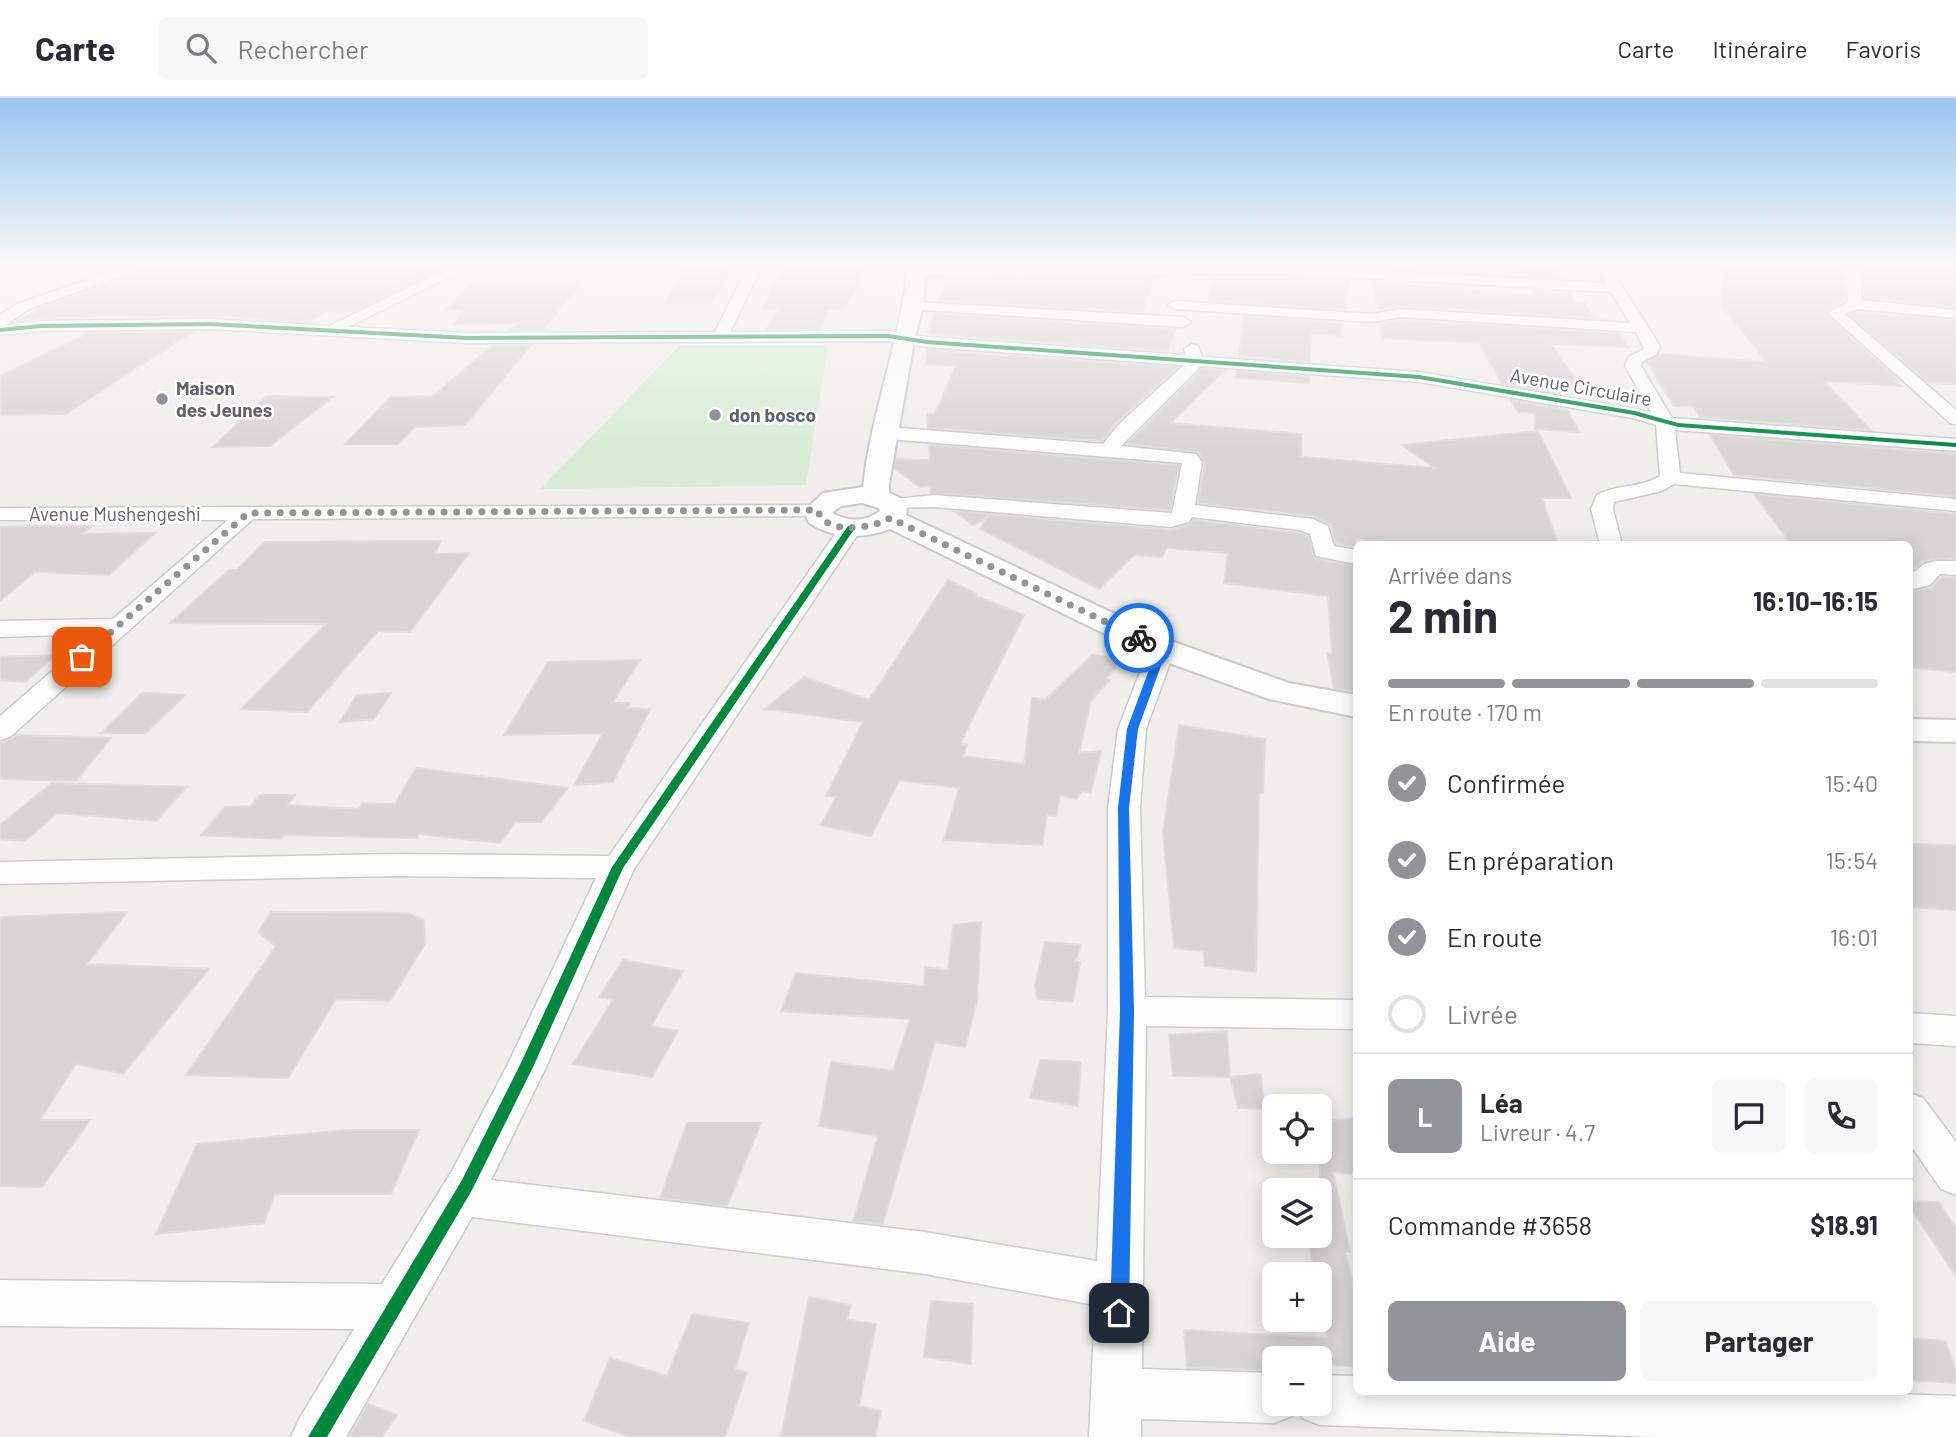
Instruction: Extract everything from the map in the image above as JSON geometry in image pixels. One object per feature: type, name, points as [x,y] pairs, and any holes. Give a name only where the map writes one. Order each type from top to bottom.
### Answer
[{"type":"street","name":"Avenue Circulaire","points":[[0,330],[36,326]]},
{"type":"street","name":"Avenue Circulaire","points":[[281,326],[467,338],[721,335],[905,337],[928,342],[1419,377],[1635,413],[1685,425],[1956,445]]},
{"type":"street","points":[[721,335],[725,326]]},
{"type":"street","points":[[886,506],[876,484],[908,326]]},
{"type":"street","points":[[1108,450],[1125,429],[1186,373],[1195,361],[1183,326]]},
{"type":"street","points":[[1618,326],[1642,328],[1652,349],[1634,360],[1633,366],[1665,421],[1670,478]]},
{"type":"street","points":[[1850,326],[1956,419]]},
{"type":"street","points":[[886,506],[934,501],[1153,522],[1176,520],[1184,510],[1191,459],[1182,456],[888,433]]},
{"type":"street","points":[[1610,541],[1602,509],[1604,499],[1620,492],[1659,486],[1670,478],[1956,505]]},
{"type":"street","points":[[886,506],[874,525],[851,528],[825,522],[819,517],[818,510],[833,499],[854,495],[886,506],[1162,649],[1281,692],[1353,705]]},
{"type":"street","name":"Avenue Mushengeshi","points":[[0,514],[818,510]]},
{"type":"street","points":[[1184,510],[1305,524],[1320,531],[1324,551],[1353,556]]},
{"type":"street","points":[[0,731],[248,513]]},
{"type":"street","points":[[317,1437],[460,1196],[526,1067],[618,867],[851,528]]},
{"type":"street","points":[[1913,582],[1922,580],[1933,568],[1956,568]]},
{"type":"street","points":[[0,629],[117,626]]},
{"type":"street","points":[[1162,649],[1132,729],[1125,781],[1123,842],[1127,1011],[1117,1415],[1262,1399]]},
{"type":"street","points":[[1913,730],[1956,731]]},
{"type":"street","points":[[0,873],[394,866],[618,867]]},
{"type":"street","points":[[1127,1011],[1353,1015]]},
{"type":"street","points":[[1913,1028],[1956,1031]]},
{"type":"street","points":[[1913,1116],[1956,1176]]},
{"type":"street","points":[[460,1196],[925,1253],[1120,1287]]},
{"type":"street","points":[[0,1303],[393,1307]]},
{"type":"street","points":[[1332,1400],[1956,1422]]},
{"type":"green space","name":"don bosco","points":[[680,345],[828,345],[806,485],[541,489]]},
{"type":"building","points":[[514,326],[546,326],[543,330],[510,330]]},
{"type":"building","points":[[768,326],[821,326],[820,329],[767,329]]},
{"type":"building","points":[[930,326],[1137,326],[1175,329],[1168,351],[928,334]]},
{"type":"building","points":[[1243,326],[1341,326],[1340,336],[1311,333],[1310,362],[1239,357]]},
{"type":"building","points":[[1381,326],[1509,326],[1618,333],[1628,347],[1551,344],[1580,386],[1555,385],[1560,394],[1502,384],[1480,343],[1383,338]]},
{"type":"building","points":[[1738,326],[1839,326],[1900,381],[1895,381],[1901,386],[1824,381],[1871,430],[1700,417],[1694,407],[1674,406],[1647,362],[1660,354],[1767,362]]},
{"type":"building","points":[[1863,326],[1956,326],[1956,384],[1928,383]]},
{"type":"building","points":[[192,332],[66,414],[0,415],[0,376],[89,333]]},
{"type":"building","points":[[531,345],[465,425],[415,427],[398,444],[345,444],[391,397],[433,396],[492,346]]},
{"type":"building","points":[[927,350],[1178,367],[1116,423],[1102,441],[928,428],[927,414],[935,414],[956,366],[926,364]]},
{"type":"building","points":[[1202,369],[1225,370],[1171,423],[1301,434],[1301,457],[1434,468],[1402,445],[1538,431],[1571,498],[1542,498],[1557,541],[1356,539],[1353,547],[1336,544],[1331,525],[1313,516],[1198,503],[1205,462],[1198,452],[1127,444]]},
{"type":"building","points":[[1237,371],[1309,377],[1309,383],[1236,378]]},
{"type":"building","points":[[266,396],[333,397],[270,446],[213,447]]},
{"type":"building","points":[[1511,400],[1568,410],[1579,432],[1535,429],[1535,413],[1518,412]]},
{"type":"building","points":[[1710,435],[1956,454],[1956,496],[1734,475]]},
{"type":"building","points":[[929,445],[1179,465],[1170,510],[931,493],[931,486],[920,487],[894,468],[896,459],[930,460]]},
{"type":"building","points":[[1754,494],[1956,514],[1956,558],[1923,561],[1913,569],[1913,541],[1789,541]]},
{"type":"building","points":[[954,511],[1171,530],[1190,525],[1193,520],[1308,536],[1315,559],[1353,565],[1353,691],[1334,688],[1327,653],[1332,654],[1328,596],[1224,583],[1228,553],[1167,548],[1162,557],[1134,555],[1099,589],[980,529],[988,517],[973,525]]},
{"type":"building","points":[[92,526],[82,534],[155,533],[109,575],[35,572],[0,601],[0,527]]},
{"type":"building","points":[[441,541],[435,554],[469,553],[410,632],[378,631],[307,712],[241,709],[326,624],[170,623],[229,570],[237,570],[264,542]]},
{"type":"building","points":[[1941,577],[1956,578],[1956,672],[1913,667],[1913,591],[1931,588]]},
{"type":"building","points":[[948,580],[977,594],[976,596],[1024,615],[960,744],[967,745],[963,756],[1024,764],[1032,698],[1045,700],[1093,654],[1124,660],[1105,679],[1110,680],[1088,704],[1090,705],[1079,753],[1101,751],[1091,793],[1082,791],[1076,799],[1060,795],[1056,816],[1047,815],[1042,845],[944,840],[959,788],[899,780],[871,836],[821,825],[836,797],[826,796],[863,722],[765,709],[804,677],[869,700]]},
{"type":"building","points":[[56,655],[25,682],[0,680],[0,657]]},
{"type":"building","points":[[640,660],[612,703],[630,703],[627,708],[650,709],[613,782],[574,785],[603,733],[504,735],[548,662]]},
{"type":"building","points":[[142,693],[185,695],[146,733],[101,733]]},
{"type":"building","points":[[391,693],[374,719],[340,722],[357,695]]},
{"type":"building","points":[[1179,725],[1265,739],[1263,793],[1259,793],[1256,972],[1205,966],[1203,951],[1174,948],[1163,832]]},
{"type":"building","points":[[16,735],[111,738],[76,781],[0,779],[0,744]]},
{"type":"building","points":[[416,768],[568,788],[541,822],[516,822],[500,843],[419,834],[417,838],[284,835],[281,839],[201,835],[225,807],[251,806],[260,795],[295,795],[288,805],[359,809],[363,803],[395,804]]},
{"type":"building","points":[[52,783],[187,787],[156,821],[57,813],[25,841],[0,839],[0,825]]},
{"type":"building","points":[[1913,844],[1956,845],[1956,910],[1913,907]]},
{"type":"building","points":[[127,912],[87,964],[209,969],[123,1074],[76,1064],[40,1120],[90,1120],[42,1187],[0,1186],[0,917]]},
{"type":"building","points":[[271,912],[407,913],[424,920],[425,944],[390,1001],[336,999],[288,1078],[186,1075],[276,946],[258,932]]},
{"type":"building","points":[[981,922],[977,1001],[965,1047],[935,1042],[883,1224],[853,1221],[878,1136],[819,1126],[831,1062],[893,1071],[910,1019],[781,1011],[796,973],[924,986],[925,967],[948,970],[953,925]]},
{"type":"building","points":[[1045,942],[1081,945],[1075,962],[1080,962],[1073,1002],[1037,999],[1035,985]]},
{"type":"building","points":[[623,960],[683,971],[651,1026],[678,1031],[652,1077],[573,1064],[613,1000],[599,997]]},
{"type":"building","points":[[1227,1031],[1230,1077],[1173,1076],[1169,1035]]},
{"type":"building","points":[[1040,1060],[1081,1062],[1078,1106],[1030,1098]]},
{"type":"building","points":[[1261,1074],[1262,1109],[1238,1108],[1230,1077]]},
{"type":"building","points":[[1353,1118],[1353,1174],[1333,1172],[1350,1252],[1345,1251],[1353,1284],[1353,1367],[1332,1365],[1332,1346],[1262,1346],[1262,1370],[1187,1368],[1184,1330],[1328,1338],[1327,1332],[1332,1332],[1332,1262],[1312,1262],[1310,1248],[1332,1248],[1332,1178],[1320,1178],[1320,1164],[1332,1164],[1332,1120]]},
{"type":"building","points":[[687,1123],[761,1123],[727,1206],[660,1198]]},
{"type":"building","points":[[348,1130],[419,1130],[391,1194],[275,1194],[264,1223],[156,1234],[197,1144]]},
{"type":"building","points":[[1913,1201],[1939,1202],[1956,1229],[1956,1276],[1913,1212]]},
{"type":"building","points":[[809,1297],[851,1305],[847,1320],[876,1324],[859,1406],[881,1411],[875,1437],[781,1437]]},
{"type":"building","points":[[931,1301],[973,1304],[971,1364],[924,1357]]},
{"type":"building","points":[[692,1314],[749,1323],[735,1369],[747,1373],[725,1437],[631,1437],[584,1421],[610,1358],[667,1376]]},
{"type":"building","points":[[1913,1338],[1945,1341],[1956,1369],[1956,1383],[1913,1380]]},
{"type":"building","points":[[368,1404],[397,1415],[382,1437],[349,1437]]},
{"type":"cycle path","points":[[0,330],[36,326]]},
{"type":"cycle path","points":[[256,326],[467,338],[888,336],[927,342],[1419,377],[1635,413],[1678,425],[1956,445]]},
{"type":"cycle path","points":[[317,1437],[467,1185],[526,1067],[618,867],[851,528]]},
{"type":"way so far","points":[[82,657],[248,513],[818,510],[819,517],[825,522],[851,528],[874,525],[890,518],[1139,638]]},
{"type":"place","name":"Maison des Jeunes","points":[[162,399]]},
{"type":"place","name":"don bosco","points":[[715,415]]},
{"type":"route","points":[[1119,1313],[1127,1011],[1124,808],[1132,729],[1162,649],[1139,638]]}]
